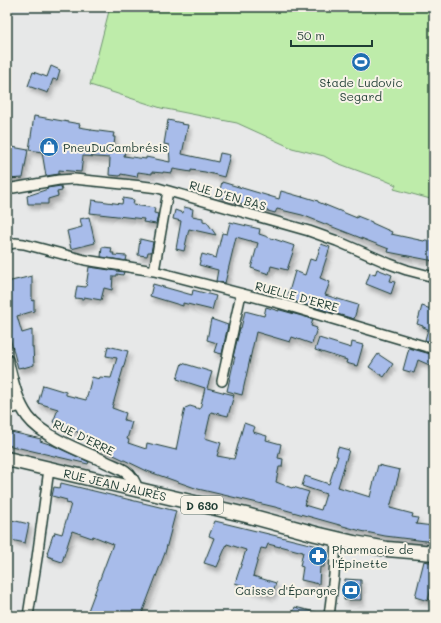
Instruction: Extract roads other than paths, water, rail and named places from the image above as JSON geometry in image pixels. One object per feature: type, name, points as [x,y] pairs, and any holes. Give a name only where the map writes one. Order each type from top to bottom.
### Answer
[{"type":"main road","name":"RUE JEAN JAURÈS","points":[[7,459],[246,515],[336,539],[387,550],[434,553]]},
{"type":"street","name":"RUE D'EN BAS","points":[[7,189],[59,180],[74,179],[142,186],[168,191],[309,230],[390,264],[434,277]]},
{"type":"street","points":[[154,271],[168,191]]},
{"type":"street","name":"RUELLE D'ERRE","points":[[7,245],[15,243],[24,244],[86,260],[154,271],[282,304],[434,348]]},
{"type":"street","points":[[222,381],[241,294]]},
{"type":"street","name":"RUE D'ERRE","points":[[7,360],[13,383],[24,412],[32,422],[44,432],[125,472],[133,480],[137,490]]},
{"type":"street","points":[[7,408],[22,406]]},
{"type":"street","points":[[28,616],[49,469]]},
{"type":"street","points":[[329,616],[334,575],[336,539]]},
{"type":"place","name":"Stade Ludovic Segard","points":[[361,62]]},
{"type":"place","name":"PneuDuCambrésis","points":[[49,147]]},
{"type":"place","name":"Pharmacie de l'Épinette","points":[[318,556]]},
{"type":"place","name":"Caisse d'Épargne","points":[[351,590]]}]
